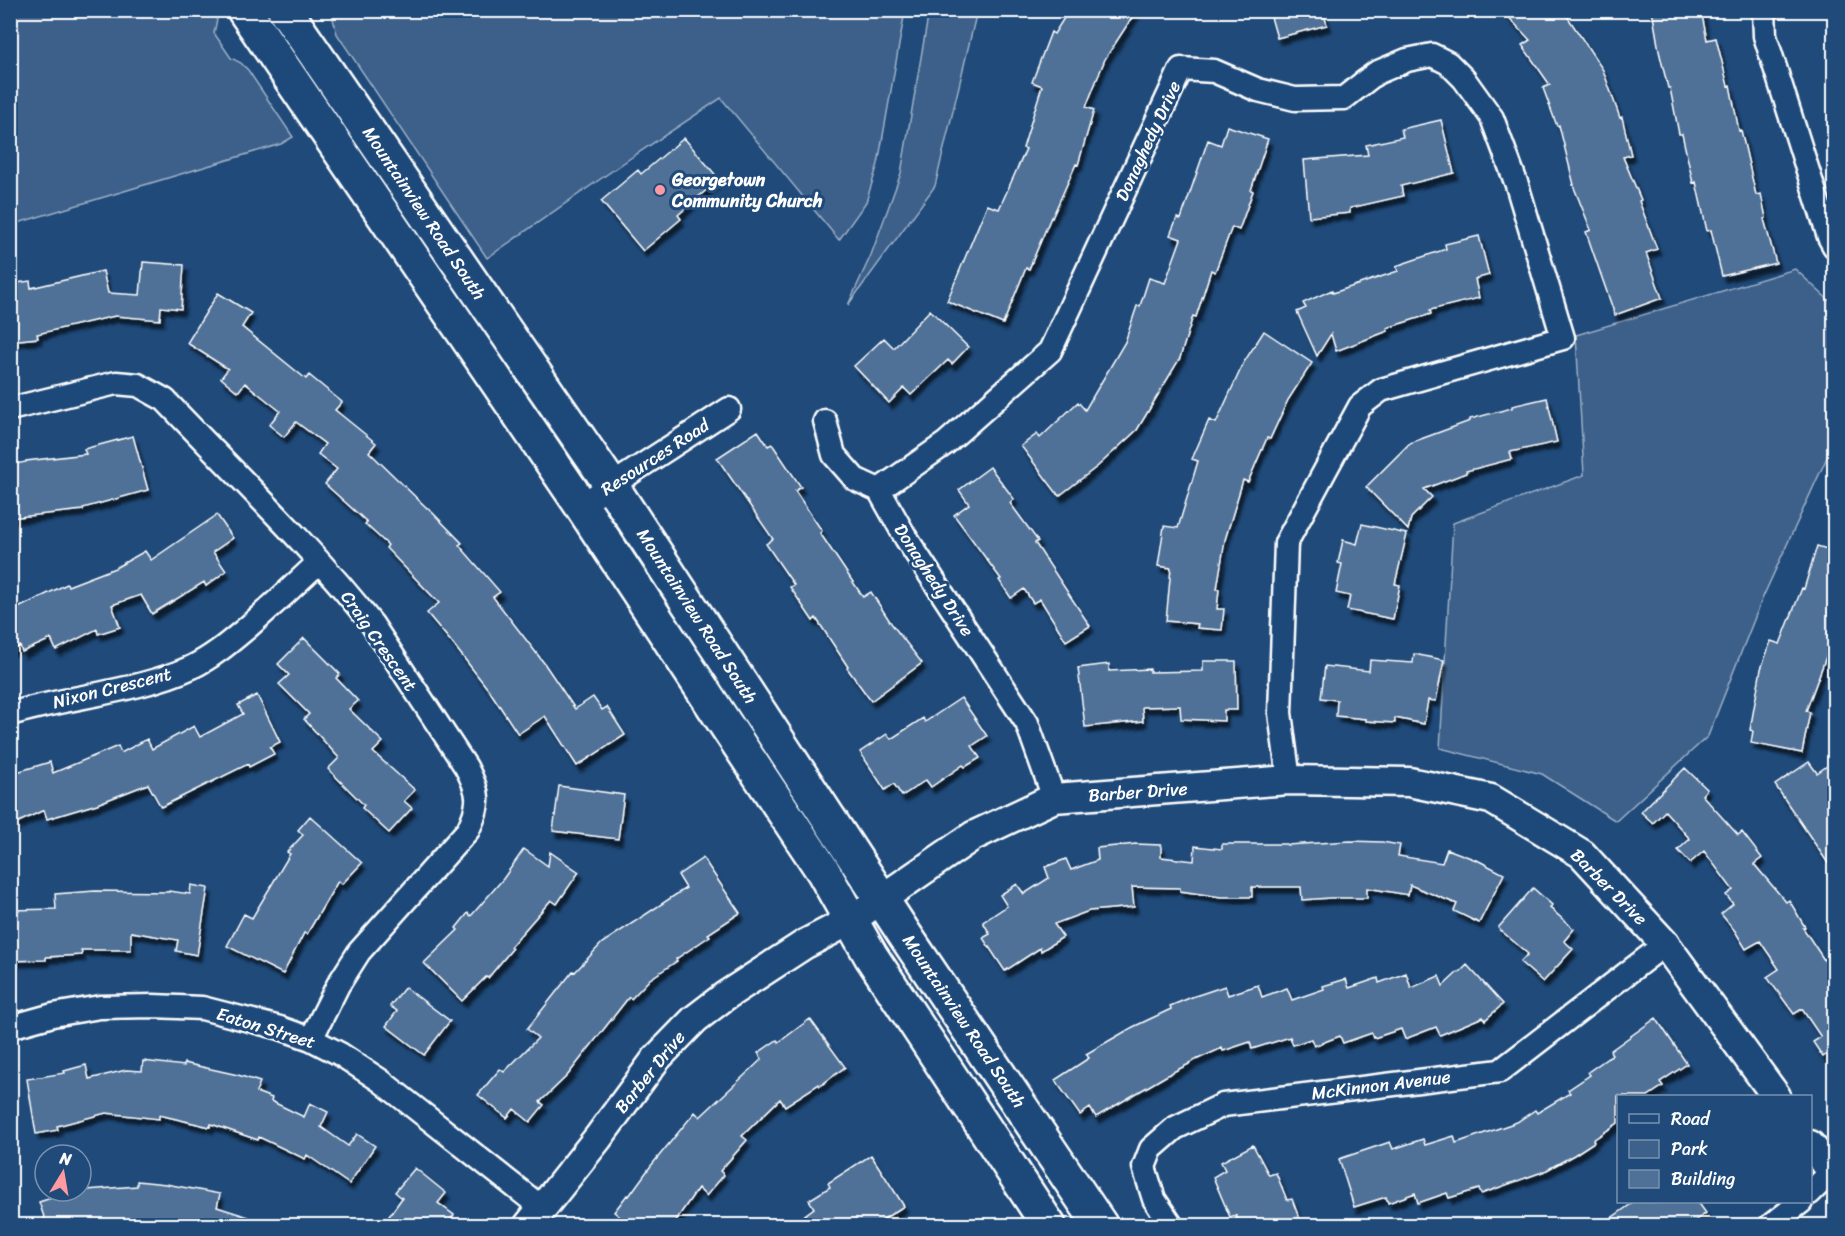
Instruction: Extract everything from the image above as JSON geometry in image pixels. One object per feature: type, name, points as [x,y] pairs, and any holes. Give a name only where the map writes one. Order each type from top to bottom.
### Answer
[{"type":"main road","name":"Mountainview Road South","points":[[285,10],[611,485],[882,899],[1101,1226]]},
{"type":"main road","name":"Mountainview Road South","points":[[244,11],[580,505],[823,871],[871,956],[1049,1226]]},
{"type":"street","points":[[1764,10],[1765,36],[1829,237],[1834,246]]},
{"type":"street","name":"Donaghedy Drive","points":[[1054,798],[1027,723],[906,538],[879,490],[946,443],[1050,351],[1181,69],[1214,71],[1258,90],[1295,99],[1344,98],[1376,74],[1407,60],[1432,55],[1448,63],[1464,79],[1492,118],[1517,185],[1563,338],[1381,390],[1359,406],[1286,543],[1280,713],[1288,780]]},
{"type":"street","name":"Craig Crescent","points":[[10,409],[116,384],[138,385],[165,400],[319,562],[372,624],[476,785],[479,800],[468,830],[359,952],[338,985],[311,1039]]},
{"type":"street","name":"Resources Road","points":[[580,505],[729,409]]},
{"type":"street","points":[[825,422],[834,455],[855,479],[879,490]]},
{"type":"street","name":"Nixon Crescent","points":[[10,714],[31,707],[142,684],[192,667],[222,648],[319,562]]},
{"type":"street","name":"Barber Drive","points":[[535,1217],[598,1138],[656,1059],[695,1019],[725,996],[806,944],[851,920],[973,836],[1054,798],[1288,780],[1409,782],[1491,799],[1582,854],[1665,944],[1775,1095]]},
{"type":"street","name":"McKinnon Avenue","points":[[1172,1226],[1154,1199],[1144,1167],[1151,1149],[1175,1128],[1223,1105],[1500,1071],[1665,944]]},
{"type":"street","name":"Eaton Street","points":[[10,1027],[53,1015],[100,1007],[153,1006],[210,1010],[280,1028],[311,1039],[340,1054],[381,1081],[535,1217]]},
{"type":"street","points":[[1812,1147],[1833,1172],[1812,1191]]},
{"type":"street","points":[[1770,1226],[1800,1203]]},
{"type":"green space","points":[[11,10],[211,11],[217,20],[214,33],[231,58],[248,70],[293,137],[281,144],[11,225]]},
{"type":"green space","points":[[329,11],[905,11],[878,164],[866,202],[839,240],[721,98],[487,258],[337,34]]},
{"type":"green space","points":[[929,11],[977,11],[935,186],[848,305],[871,255],[901,173]]},
{"type":"green space","points":[[1795,269],[1834,305],[1834,442],[1763,597],[1708,736],[1616,821],[1542,774],[1440,748],[1453,523],[1584,475],[1576,335]]},
{"type":"building","points":[[1069,10],[1137,10],[1105,59],[1086,107],[1094,110],[1078,165],[1076,164],[1051,217],[1029,269],[1026,268],[1003,324],[947,301],[987,205],[999,209],[1026,149],[1023,148],[1042,86],[1032,82],[1051,32],[1054,34]]},
{"type":"building","points":[[1269,10],[1323,10],[1327,25],[1277,38]]},
{"type":"building","points":[[1502,10],[1563,10],[1603,70],[1620,118],[1622,117],[1631,155],[1623,157],[1641,200],[1639,201],[1657,249],[1646,253],[1662,298],[1615,315],[1586,232],[1591,230],[1573,185],[1559,125],[1557,126],[1543,88],[1550,85],[1522,45],[1530,40]]},
{"type":"building","points":[[1652,10],[1701,10],[1707,40],[1716,38],[1728,86],[1730,85],[1739,131],[1741,130],[1756,195],[1761,194],[1766,218],[1764,219],[1776,263],[1722,276],[1711,230],[1707,231],[1696,182],[1693,183],[1682,134],[1679,134],[1670,88],[1668,88],[1659,51]]},
{"type":"building","points":[[1441,120],[1454,173],[1401,186],[1403,196],[1350,208],[1350,213],[1309,217],[1304,160],[1368,155],[1366,145],[1403,137],[1401,129]]},
{"type":"building","points":[[1227,126],[1268,139],[1239,230],[1232,227],[1215,272],[1211,270],[1180,358],[1137,430],[1098,466],[1059,496],[1021,446],[1037,434],[1040,438],[1078,402],[1085,410],[1125,342],[1149,278],[1165,283],[1181,239],[1170,235],[1177,218],[1181,219],[1208,140],[1221,145]]},
{"type":"building","name":"Georgetown Community Church","points":[[684,138],[719,179],[678,215],[681,219],[643,251],[601,201],[638,170],[641,174]]},
{"type":"building","points":[[1479,236],[1489,275],[1475,279],[1479,298],[1430,310],[1431,314],[1387,328],[1388,331],[1336,351],[1331,334],[1317,356],[1297,312],[1306,308],[1303,303],[1332,290],[1333,293],[1398,271],[1396,266],[1446,249],[1445,244]]},
{"type":"building","points":[[143,262],[184,265],[181,309],[161,307],[160,320],[115,316],[37,334],[38,338],[10,341],[10,284],[30,281],[31,288],[103,271],[108,293],[140,295]]},
{"type":"building","points":[[218,293],[251,313],[242,327],[306,379],[309,375],[342,402],[335,410],[376,443],[369,452],[462,543],[459,545],[500,592],[493,597],[544,663],[575,709],[593,697],[602,710],[607,707],[625,735],[577,766],[545,716],[518,734],[491,693],[427,613],[439,603],[386,548],[388,545],[365,524],[367,522],[325,484],[337,469],[318,454],[325,444],[296,422],[284,437],[269,425],[280,411],[245,383],[238,392],[221,378],[228,369],[187,343]]},
{"type":"building","points":[[930,310],[968,347],[952,364],[948,360],[911,395],[904,388],[889,403],[854,366],[884,338],[894,348]]},
{"type":"building","points":[[1264,331],[1312,363],[1288,400],[1270,439],[1267,438],[1248,482],[1243,480],[1225,540],[1217,589],[1219,589],[1217,609],[1224,609],[1222,630],[1197,628],[1198,624],[1166,621],[1171,568],[1158,566],[1164,526],[1178,528],[1198,461],[1192,459],[1209,420],[1216,423],[1244,362]]},
{"type":"building","points":[[1547,398],[1557,442],[1510,452],[1512,459],[1466,471],[1466,473],[1424,489],[1432,497],[1411,518],[1408,530],[1366,487],[1410,443],[1470,421],[1470,419]]},
{"type":"building","points":[[758,431],[768,446],[772,444],[801,487],[795,491],[863,597],[871,592],[891,623],[922,663],[871,701],[816,618],[813,621],[790,587],[794,585],[766,544],[773,539],[717,458]]},
{"type":"building","points":[[133,436],[148,490],[83,508],[83,510],[10,518],[10,465],[86,454],[84,449]]},
{"type":"building","points":[[990,467],[1014,499],[1010,503],[1038,541],[1035,543],[1090,626],[1066,641],[1040,599],[1033,603],[1024,589],[1011,598],[999,580],[1001,579],[954,515],[969,504],[959,490]]},
{"type":"building","points":[[217,515],[233,538],[213,552],[226,571],[206,586],[204,582],[152,614],[141,595],[112,605],[120,627],[98,634],[97,629],[56,650],[51,639],[22,652],[20,646],[10,650],[10,612],[67,584],[68,586],[115,568],[145,551],[151,560]]},
{"type":"building","points":[[1362,524],[1407,534],[1395,584],[1400,585],[1393,619],[1347,610],[1350,596],[1336,593],[1342,564],[1338,563],[1343,540],[1357,544]]},
{"type":"building","points":[[1817,546],[1834,551],[1834,635],[1806,711],[1810,712],[1802,753],[1751,743],[1753,731],[1750,730],[1761,669],[1771,641],[1780,644],[1802,588],[1804,589]]},
{"type":"building","points":[[304,638],[340,674],[336,678],[358,701],[349,709],[383,742],[373,752],[415,790],[404,801],[412,808],[389,833],[362,808],[364,805],[328,769],[339,758],[304,719],[309,714],[279,684],[289,675],[278,664]]},
{"type":"building","points":[[1414,654],[1444,660],[1436,701],[1428,700],[1424,724],[1395,718],[1395,723],[1336,716],[1337,700],[1321,698],[1325,666],[1369,671],[1370,660],[1413,663]]},
{"type":"building","points":[[1203,661],[1236,661],[1237,710],[1224,710],[1224,721],[1181,719],[1180,706],[1142,707],[1143,721],[1085,727],[1078,668],[1109,664],[1109,671],[1150,669],[1150,672],[1203,671]]},
{"type":"building","points":[[257,695],[280,742],[270,747],[274,754],[249,767],[248,764],[161,807],[148,784],[97,804],[47,819],[44,810],[10,826],[10,774],[50,762],[53,773],[118,746],[121,753],[147,739],[152,749],[194,726],[200,737],[243,714],[238,705]]},
{"type":"building","points":[[961,698],[987,736],[972,746],[980,758],[965,767],[963,765],[931,787],[926,780],[902,796],[894,784],[885,790],[860,752],[887,734],[891,739],[923,718],[925,722]]},
{"type":"building","points":[[1809,762],[1817,773],[1827,766],[1834,777],[1834,872],[1775,785]]},
{"type":"building","points":[[1685,768],[1707,789],[1702,795],[1738,835],[1742,832],[1762,858],[1754,864],[1786,902],[1789,900],[1805,927],[1803,928],[1834,975],[1834,1056],[1831,1051],[1823,1057],[1813,1042],[1821,1037],[1802,1009],[1794,1014],[1767,977],[1779,969],[1760,941],[1746,949],[1721,914],[1733,904],[1726,895],[1733,890],[1704,851],[1690,863],[1678,850],[1690,839],[1665,811],[1653,823],[1641,812]]},
{"type":"building","points":[[559,786],[624,795],[618,839],[553,831]]},
{"type":"building","points":[[310,816],[362,863],[342,884],[338,881],[307,934],[304,933],[283,974],[227,946],[244,914],[252,918],[290,854],[287,852],[303,835],[298,830]]},
{"type":"building","points":[[1350,841],[1400,845],[1398,856],[1442,863],[1447,849],[1479,861],[1504,874],[1479,923],[1454,911],[1457,904],[1410,885],[1408,895],[1367,888],[1367,898],[1302,900],[1301,887],[1252,887],[1252,897],[1221,897],[1180,891],[1180,888],[1132,887],[1134,907],[1089,911],[1054,924],[1063,937],[1041,951],[1040,948],[1005,971],[983,938],[990,934],[983,922],[1007,906],[1000,895],[1017,884],[1024,894],[1049,878],[1045,867],[1066,859],[1071,870],[1098,860],[1097,848],[1136,844],[1161,845],[1161,857],[1194,861],[1195,846],[1222,849],[1222,844],[1287,845]]},
{"type":"building","points":[[524,849],[548,866],[550,852],[579,872],[557,904],[551,900],[510,947],[512,949],[488,978],[486,977],[462,1001],[424,963],[458,930],[456,928],[468,913],[471,916],[503,879]]},
{"type":"building","points":[[703,858],[740,913],[708,934],[710,936],[650,979],[631,999],[629,997],[567,1076],[540,1102],[544,1105],[530,1122],[514,1109],[507,1118],[478,1095],[500,1069],[504,1072],[538,1038],[527,1029],[573,971],[575,972],[602,943],[686,888],[678,875]]},
{"type":"building","points":[[191,885],[208,888],[197,955],[176,951],[178,940],[131,932],[131,950],[81,950],[82,955],[46,957],[46,960],[10,961],[10,910],[56,909],[55,894],[95,891],[169,891],[190,894]]},
{"type":"building","points":[[1533,888],[1552,905],[1550,908],[1574,929],[1564,941],[1573,949],[1543,982],[1520,962],[1528,954],[1498,928]]},
{"type":"building","points":[[1467,965],[1503,1004],[1485,1020],[1483,1017],[1440,1035],[1436,1027],[1405,1039],[1401,1029],[1374,1038],[1372,1033],[1343,1043],[1340,1036],[1314,1046],[1311,1039],[1293,1045],[1290,1037],[1252,1049],[1250,1042],[1223,1051],[1222,1048],[1189,1063],[1096,1117],[1090,1108],[1080,1115],[1055,1080],[1089,1058],[1086,1054],[1133,1027],[1171,1009],[1170,1006],[1225,986],[1228,995],[1258,985],[1262,997],[1287,988],[1292,1000],[1324,989],[1323,986],[1346,979],[1349,988],[1378,978],[1379,983],[1406,973],[1411,988],[1439,976],[1443,986]]},
{"type":"building","points":[[405,987],[450,1021],[424,1055],[386,1026],[397,1011],[390,1006]]},
{"type":"building","points":[[1656,1018],[1687,1064],[1660,1082],[1663,1086],[1650,1095],[1617,1095],[1617,1124],[1593,1140],[1594,1142],[1545,1171],[1481,1194],[1479,1189],[1449,1198],[1447,1193],[1418,1203],[1415,1193],[1388,1203],[1386,1197],[1354,1207],[1339,1159],[1390,1142],[1393,1149],[1423,1139],[1425,1145],[1454,1136],[1456,1143],[1517,1122],[1535,1110],[1537,1113],[1570,1093],[1568,1090],[1590,1075],[1588,1072],[1612,1055],[1610,1051]]},
{"type":"building","points":[[810,1019],[845,1067],[820,1086],[819,1084],[785,1106],[780,1099],[742,1136],[747,1140],[720,1171],[724,1175],[706,1196],[698,1188],[672,1226],[631,1226],[614,1212],[695,1112],[700,1117],[762,1059],[758,1053],[777,1040],[779,1042]]},
{"type":"building","points":[[143,1061],[184,1066],[184,1063],[260,1082],[256,1092],[272,1098],[271,1101],[304,1117],[310,1103],[328,1112],[321,1127],[348,1146],[357,1134],[375,1146],[349,1184],[307,1155],[305,1159],[259,1137],[258,1140],[211,1124],[210,1127],[159,1115],[159,1119],[106,1113],[57,1126],[58,1130],[36,1134],[27,1079],[65,1073],[64,1071],[86,1065],[89,1079],[126,1070],[142,1071]]},
{"type":"building","points":[[1253,1145],[1269,1175],[1276,1173],[1287,1200],[1292,1199],[1302,1226],[1240,1226],[1236,1215],[1230,1217],[1213,1177],[1225,1170],[1221,1162]]},
{"type":"building","points":[[871,1155],[904,1206],[873,1226],[790,1226],[814,1208],[809,1200],[830,1187],[828,1183]]},
{"type":"building","points":[[415,1168],[446,1193],[438,1203],[454,1215],[446,1226],[382,1226],[402,1198],[395,1192]]},
{"type":"building","points":[[137,1181],[220,1194],[217,1207],[264,1222],[263,1226],[47,1226],[39,1203],[93,1203],[93,1189],[137,1186]]},
{"type":"building","points":[[1633,1203],[1699,1203],[1706,1213],[1688,1226],[1600,1226]]},
{"type":"place","name":"Georgetown Community Church","points":[[660,190]]}]
